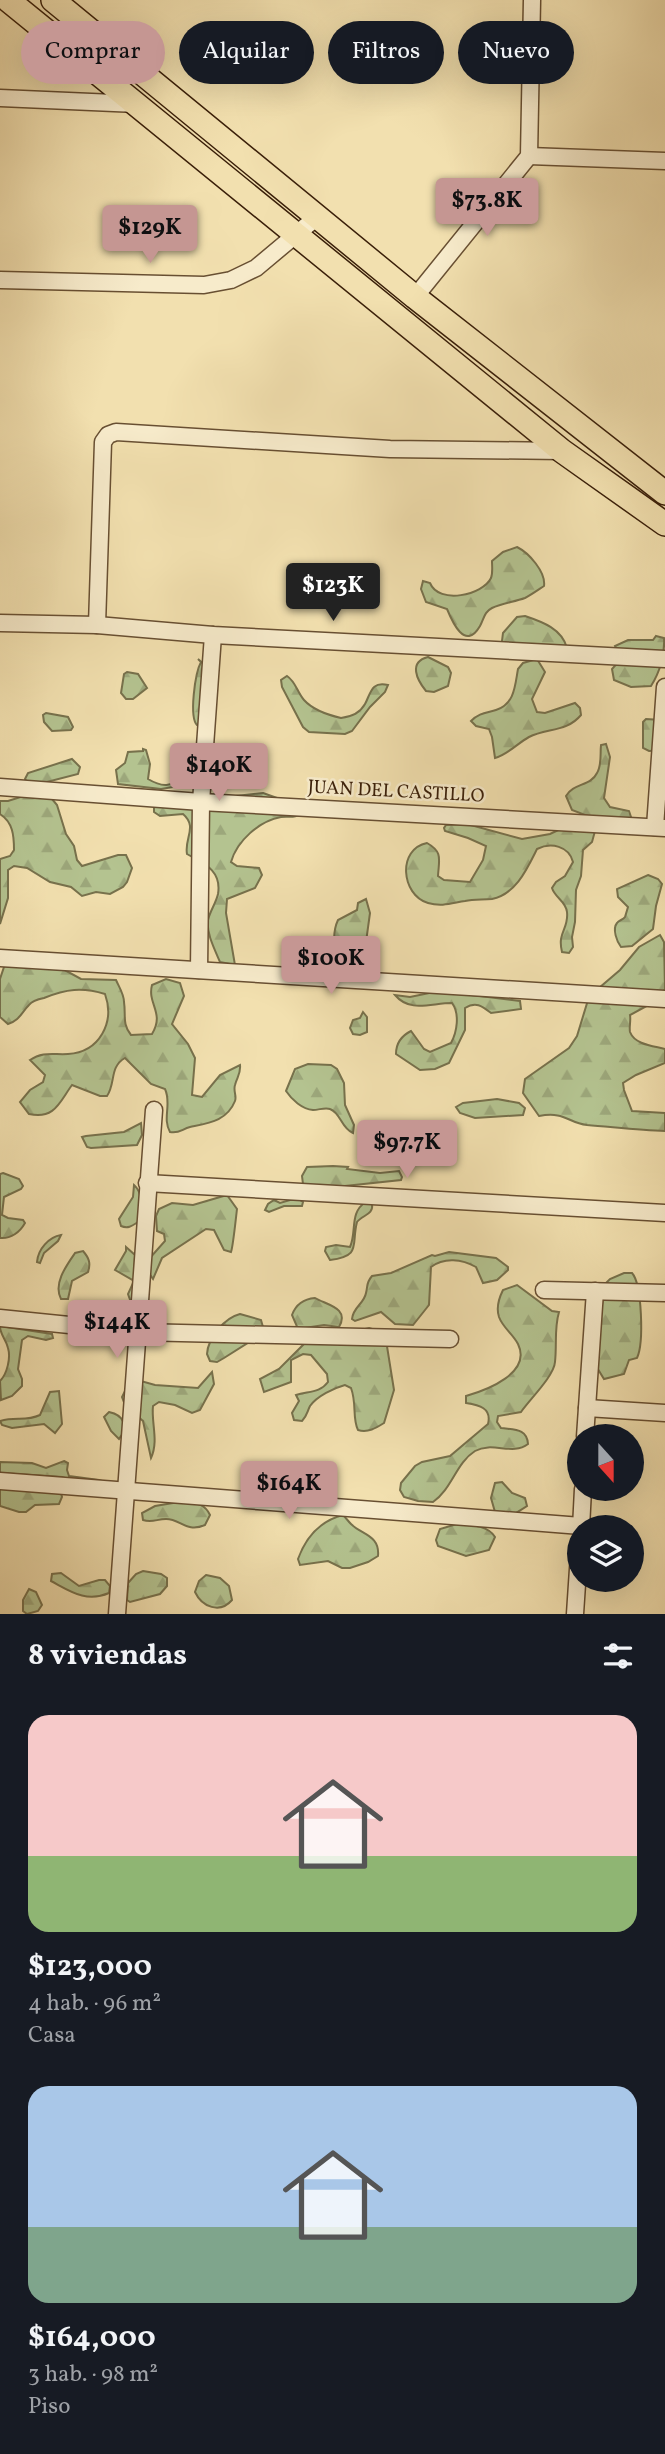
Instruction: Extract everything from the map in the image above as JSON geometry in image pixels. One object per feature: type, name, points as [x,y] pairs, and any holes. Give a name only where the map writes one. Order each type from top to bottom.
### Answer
[{"type":"highway","points":[[8,0],[562,451],[665,524]]},
{"type":"highway","points":[[53,0],[415,297],[665,493]]},
{"type":"street","points":[[415,297],[529,156],[532,0]]},
{"type":"street","points":[[0,98],[139,104]]},
{"type":"street","points":[[529,156],[665,162]]},
{"type":"street","points":[[0,280],[204,285],[231,280],[256,268],[317,217]]},
{"type":"street","points":[[97,625],[103,442],[108,435],[116,432],[390,449],[562,451]]},
{"type":"street","points":[[0,623],[97,625],[214,635],[665,659]]},
{"type":"street","points":[[199,970],[201,802],[214,635]]},
{"type":"street","points":[[660,827],[665,687]]},
{"type":"street","name":"JUAN DEL CASTILLO","points":[[0,787],[201,802],[660,827]]},
{"type":"street","points":[[0,958],[665,999]]},
{"type":"street","points":[[117,1614],[154,1110]]},
{"type":"street","points":[[147,1183],[665,1213]]},
{"type":"street","points":[[544,1290],[665,1293]]},
{"type":"street","points":[[586,1424],[595,1291]]},
{"type":"street","points":[[0,1318],[138,1332],[450,1339]]},
{"type":"street","points":[[587,1408],[665,1413]]},
{"type":"street","points":[[0,1481],[567,1526]]},
{"type":"street","points":[[575,1614],[576,1592]]},
{"type":"green space","points":[[517,547],[536,563],[544,586],[525,598],[489,610],[474,633],[464,635],[456,627],[447,609],[426,602],[421,589],[423,581],[430,583],[442,594],[451,596],[471,593],[491,578],[492,561],[503,552]]},
{"type":"green space","points":[[525,616],[556,631],[567,648],[504,644],[503,633],[517,617]]},
{"type":"green space","points":[[656,636],[664,638],[664,650],[651,686],[631,687],[614,680],[612,669],[621,659],[615,646],[628,640],[653,640]]},
{"type":"green space","points":[[428,657],[448,667],[451,673],[448,686],[434,692],[426,691],[416,672],[418,663]]},
{"type":"green space","points":[[198,659],[206,666],[201,725],[197,725],[193,713],[195,685],[201,662]]},
{"type":"green space","points":[[537,659],[545,672],[532,699],[537,712],[545,713],[575,703],[580,708],[581,715],[563,727],[529,737],[495,758],[489,729],[476,726],[471,721],[507,703],[513,693],[518,669],[523,663]]},
{"type":"green space","points":[[124,674],[138,674],[147,688],[133,699],[126,699],[121,693]]},
{"type":"green space","points":[[287,676],[308,704],[321,712],[341,718],[360,710],[375,686],[388,685],[352,731],[345,734],[309,732],[303,727],[282,687],[281,680]]},
{"type":"green space","points":[[46,713],[68,717],[73,727],[71,730],[52,731],[44,722],[43,715]]},
{"type":"green space","points":[[646,719],[661,720],[665,750],[649,751],[643,748],[643,722]]},
{"type":"green space","points":[[606,744],[610,757],[604,798],[610,807],[629,811],[631,817],[630,820],[595,831],[592,842],[583,850],[581,876],[576,890],[573,947],[569,953],[562,952],[561,945],[567,918],[566,908],[552,888],[565,876],[573,862],[568,852],[559,847],[537,849],[514,886],[508,892],[492,899],[438,905],[428,903],[412,891],[406,872],[407,863],[417,847],[427,843],[436,850],[439,856],[438,876],[444,880],[470,882],[483,860],[486,846],[445,831],[446,825],[467,824],[522,839],[550,834],[588,816],[572,810],[566,796],[594,777],[600,767],[601,745]]},
{"type":"green space","points":[[146,750],[150,764],[148,779],[169,785],[196,769],[203,782],[161,789],[118,784],[116,770],[125,763],[128,752]]},
{"type":"green space","points":[[72,759],[80,767],[78,774],[39,784],[27,782],[25,779],[28,773]]},
{"type":"green space","points":[[263,793],[303,812],[273,819],[257,827],[234,854],[231,862],[237,866],[259,868],[262,875],[255,888],[227,899],[226,913],[235,965],[220,962],[208,930],[209,917],[218,894],[217,879],[210,868],[187,854],[190,823],[183,814],[160,816],[154,812],[154,805]]},
{"type":"green space","points":[[30,794],[52,799],[57,805],[66,834],[82,866],[126,855],[132,868],[123,887],[110,894],[96,892],[82,896],[71,887],[50,882],[27,868],[14,866],[8,870],[8,898],[0,924],[0,859],[10,856],[14,850],[10,825],[0,814],[0,801]]},
{"type":"green space","points":[[648,875],[662,884],[653,929],[632,946],[621,947],[615,929],[618,922],[625,917],[628,907],[618,897],[617,889]]},
{"type":"green space","points":[[366,899],[370,913],[366,942],[369,964],[358,969],[349,969],[338,957],[335,929],[338,920],[357,910],[358,903]]},
{"type":"green space","points":[[660,935],[664,942],[665,989],[656,1001],[630,1015],[630,1032],[640,1042],[665,1049],[665,1063],[623,1083],[632,1111],[665,1113],[665,1131],[587,1125],[561,1116],[539,1116],[523,1093],[525,1079],[569,1048],[577,1036],[592,994],[620,970],[639,947]]},
{"type":"green space","points":[[5,964],[61,968],[81,979],[116,980],[123,996],[125,1023],[131,1035],[152,1034],[156,1027],[152,985],[166,979],[180,983],[184,996],[172,1024],[195,1058],[192,1095],[202,1097],[220,1075],[240,1065],[232,1108],[217,1120],[170,1132],[165,1089],[151,1084],[125,1058],[117,1066],[107,1096],[72,1085],[51,1112],[29,1114],[20,1102],[30,1090],[43,1082],[45,1075],[30,1060],[44,1054],[68,1054],[89,1048],[102,1034],[106,1025],[108,1005],[105,994],[89,990],[67,991],[34,1001],[18,1018],[8,1024],[0,1017],[0,979]]},
{"type":"green space","points":[[439,991],[520,1001],[521,1009],[491,1013],[482,1006],[465,1008],[465,1030],[449,1063],[435,1069],[420,1070],[396,1054],[398,1043],[411,1031],[424,1049],[430,1052],[451,1043],[457,1023],[456,1012],[452,1003],[421,1006],[407,1004],[395,995],[410,997]]},
{"type":"green space","points":[[363,1012],[367,1017],[367,1032],[353,1034],[350,1028],[353,1020],[360,1018]]},
{"type":"green space","points":[[308,1064],[331,1065],[337,1069],[344,1083],[345,1105],[354,1125],[353,1133],[334,1111],[328,1108],[305,1108],[294,1101],[286,1091],[295,1069]]},
{"type":"green space","points":[[497,1099],[519,1103],[525,1108],[523,1115],[475,1118],[460,1113],[456,1107],[463,1103]]},
{"type":"green space","points":[[141,1123],[142,1135],[137,1145],[91,1148],[87,1147],[82,1137],[124,1132]]},
{"type":"green space","points":[[333,1166],[380,1173],[399,1171],[402,1177],[401,1180],[326,1188],[303,1184],[302,1176],[307,1167]]},
{"type":"green space","points":[[0,1174],[19,1179],[23,1186],[4,1197],[2,1215],[23,1220],[25,1223],[15,1234],[0,1238]]},
{"type":"green space","points":[[134,1185],[141,1198],[138,1222],[130,1227],[123,1227],[119,1219],[133,1197]]},
{"type":"green space","points":[[227,1195],[237,1209],[231,1252],[224,1250],[214,1230],[206,1229],[162,1258],[153,1279],[149,1273],[149,1259],[165,1241],[164,1234],[157,1231],[156,1216],[159,1209],[172,1203],[193,1205]]},
{"type":"green space","points":[[297,1198],[303,1202],[302,1206],[284,1206],[269,1212],[265,1210],[274,1200],[280,1203]]},
{"type":"green space","points":[[366,1202],[372,1204],[372,1208],[357,1222],[351,1252],[347,1256],[330,1260],[325,1251],[326,1247],[350,1247],[357,1211]]},
{"type":"green space","points":[[61,1235],[44,1253],[40,1263],[37,1262],[45,1244]]},
{"type":"green space","points":[[126,1247],[135,1255],[133,1308],[128,1294],[134,1281],[115,1270]]},
{"type":"green space","points":[[83,1251],[89,1261],[88,1272],[72,1281],[68,1299],[61,1299],[59,1287],[62,1275],[75,1253]]},
{"type":"green space","points":[[449,1252],[496,1258],[508,1267],[508,1270],[497,1280],[483,1283],[476,1267],[465,1262],[447,1260],[431,1267],[429,1305],[413,1325],[395,1324],[381,1312],[355,1321],[352,1319],[354,1311],[365,1297],[372,1276],[391,1273],[432,1255]]},
{"type":"green space","points":[[624,1273],[632,1273],[638,1289],[641,1340],[637,1358],[629,1360],[624,1374],[604,1379],[596,1366],[604,1285]]},
{"type":"green space","points":[[517,1285],[552,1311],[559,1312],[555,1362],[551,1374],[521,1412],[498,1416],[497,1422],[501,1428],[522,1432],[528,1444],[516,1449],[489,1447],[475,1451],[463,1462],[445,1490],[433,1502],[404,1497],[400,1490],[401,1483],[415,1466],[450,1456],[488,1424],[486,1411],[480,1406],[466,1403],[466,1396],[505,1379],[519,1364],[521,1354],[518,1344],[501,1321],[498,1310],[503,1290]]},
{"type":"green space","points":[[315,1298],[339,1311],[342,1321],[339,1327],[324,1325],[298,1329],[292,1315],[294,1311],[300,1303]]},
{"type":"green space","points":[[240,1314],[261,1320],[262,1334],[217,1362],[210,1361],[207,1354],[214,1335],[223,1324]]},
{"type":"green space","points":[[0,1326],[52,1334],[53,1338],[46,1340],[28,1336],[22,1340],[18,1369],[22,1386],[12,1396],[1,1400],[0,1381],[6,1370],[9,1352]]},
{"type":"green space","points":[[369,1328],[382,1332],[386,1340],[394,1390],[384,1423],[381,1425],[369,1430],[358,1430],[353,1394],[351,1388],[345,1385],[317,1399],[302,1421],[294,1420],[292,1413],[299,1401],[296,1395],[318,1390],[328,1382],[327,1374],[311,1355],[303,1354],[291,1360],[291,1382],[264,1392],[260,1379],[279,1369],[305,1343]]},
{"type":"green space","points":[[212,1372],[214,1384],[200,1410],[192,1413],[175,1405],[159,1402],[153,1406],[155,1438],[151,1458],[143,1421],[125,1405],[122,1397],[127,1387],[141,1381],[155,1385],[198,1388]]},
{"type":"green space","points":[[59,1391],[62,1424],[55,1433],[44,1424],[12,1428],[2,1425],[0,1421],[40,1415],[50,1392]]},
{"type":"green space","points":[[109,1412],[123,1422],[124,1430],[119,1439],[111,1431],[104,1417]]},
{"type":"green space","points":[[64,1461],[68,1463],[69,1476],[99,1480],[103,1484],[77,1482],[62,1477],[0,1473],[0,1462],[32,1463],[46,1468]]},
{"type":"green space","points":[[502,1482],[512,1493],[525,1498],[527,1506],[508,1518],[495,1512],[491,1498],[495,1483]]},
{"type":"green space","points":[[0,1486],[61,1493],[62,1497],[59,1504],[35,1505],[26,1512],[19,1512],[0,1506]]},
{"type":"green space","points":[[185,1501],[206,1508],[210,1515],[205,1525],[188,1527],[171,1520],[143,1520],[142,1513],[155,1506]]},
{"type":"green space","points":[[343,1515],[355,1528],[373,1540],[378,1556],[350,1568],[342,1568],[328,1561],[300,1565],[298,1559],[310,1537],[327,1521]]},
{"type":"green space","points":[[457,1524],[478,1526],[492,1533],[495,1537],[489,1550],[466,1556],[438,1546],[436,1540],[440,1529]]},
{"type":"green space","points":[[143,1571],[161,1574],[167,1578],[167,1586],[160,1594],[130,1602],[127,1600],[128,1583]]},
{"type":"green space","points":[[61,1573],[79,1586],[105,1580],[110,1586],[109,1593],[93,1597],[72,1592],[51,1581],[52,1574]]},
{"type":"green space","points":[[206,1575],[220,1578],[229,1586],[232,1600],[217,1608],[202,1602],[195,1592],[199,1581]]},
{"type":"green space","points":[[29,1589],[36,1592],[42,1605],[38,1611],[27,1614],[23,1611],[23,1600]]}]
